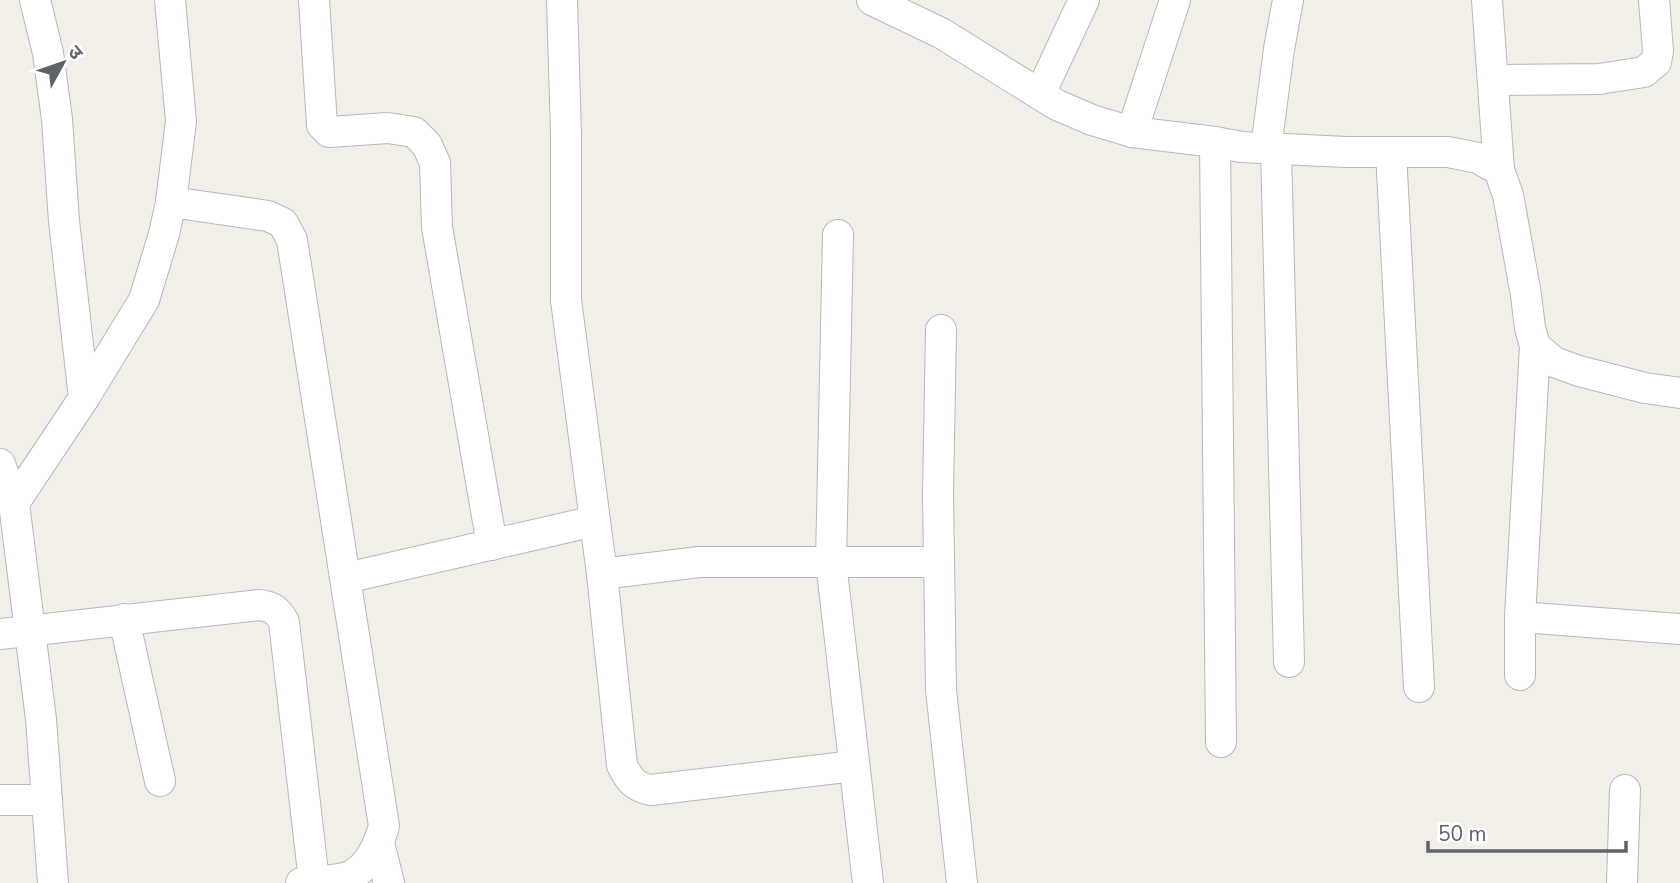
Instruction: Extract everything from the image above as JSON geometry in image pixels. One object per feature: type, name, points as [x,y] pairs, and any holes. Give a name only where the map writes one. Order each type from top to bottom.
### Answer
[{"type":"street","points":[[35,0],[48,53],[57,119],[64,221],[83,398]]},
{"type":"street","points":[[14,503],[144,299],[171,202],[181,121],[170,0]]},
{"type":"street","points":[[314,0],[322,125],[329,132],[388,128],[414,132],[427,145],[435,163],[437,227],[492,545]]},
{"type":"street","points":[[562,0],[566,134],[566,300],[602,573],[622,765],[629,779],[639,788],[651,790],[854,765]]},
{"type":"street","points":[[872,0],[941,33],[1040,94],[1092,120],[1132,132],[1241,147],[1448,152],[1478,158],[1499,170]]},
{"type":"street","points":[[1040,94],[1084,0]]},
{"type":"street","points":[[1132,132],[1175,0]]},
{"type":"street","points":[[1288,0],[1279,49],[1271,148],[1289,663]]},
{"type":"street","points":[[1487,0],[1499,170],[1508,195],[1535,346],[1520,617],[1520,676]]},
{"type":"street","points":[[1494,79],[1599,79],[1644,72],[1656,62],[1658,51],[1654,0]]},
{"type":"street","points":[[1215,142],[1221,742]]},
{"type":"street","points":[[1391,152],[1419,687]]},
{"type":"street","points":[[0,634],[259,605],[270,606],[279,613],[284,622],[307,882],[349,877],[364,864],[379,843],[384,826],[292,240],[283,223],[268,216],[171,202]]},
{"type":"street","points":[[838,235],[831,562],[868,883]]},
{"type":"street","points":[[941,330],[941,690],[962,883]]},
{"type":"street","points":[[1535,346],[1553,362],[1579,371],[1645,388],[1680,393]]},
{"type":"street","points":[[0,464],[14,503],[41,719],[53,883]]},
{"type":"street","points":[[346,579],[595,522]]},
{"type":"street","points":[[602,573],[699,562],[939,562]]},
{"type":"street","points":[[1520,617],[1680,629]]},
{"type":"street","points":[[124,619],[160,781]]},
{"type":"street","points":[[1622,883],[1625,790]]},
{"type":"street","points":[[0,800],[47,800]]},
{"type":"street","points":[[379,843],[389,883]]}]
